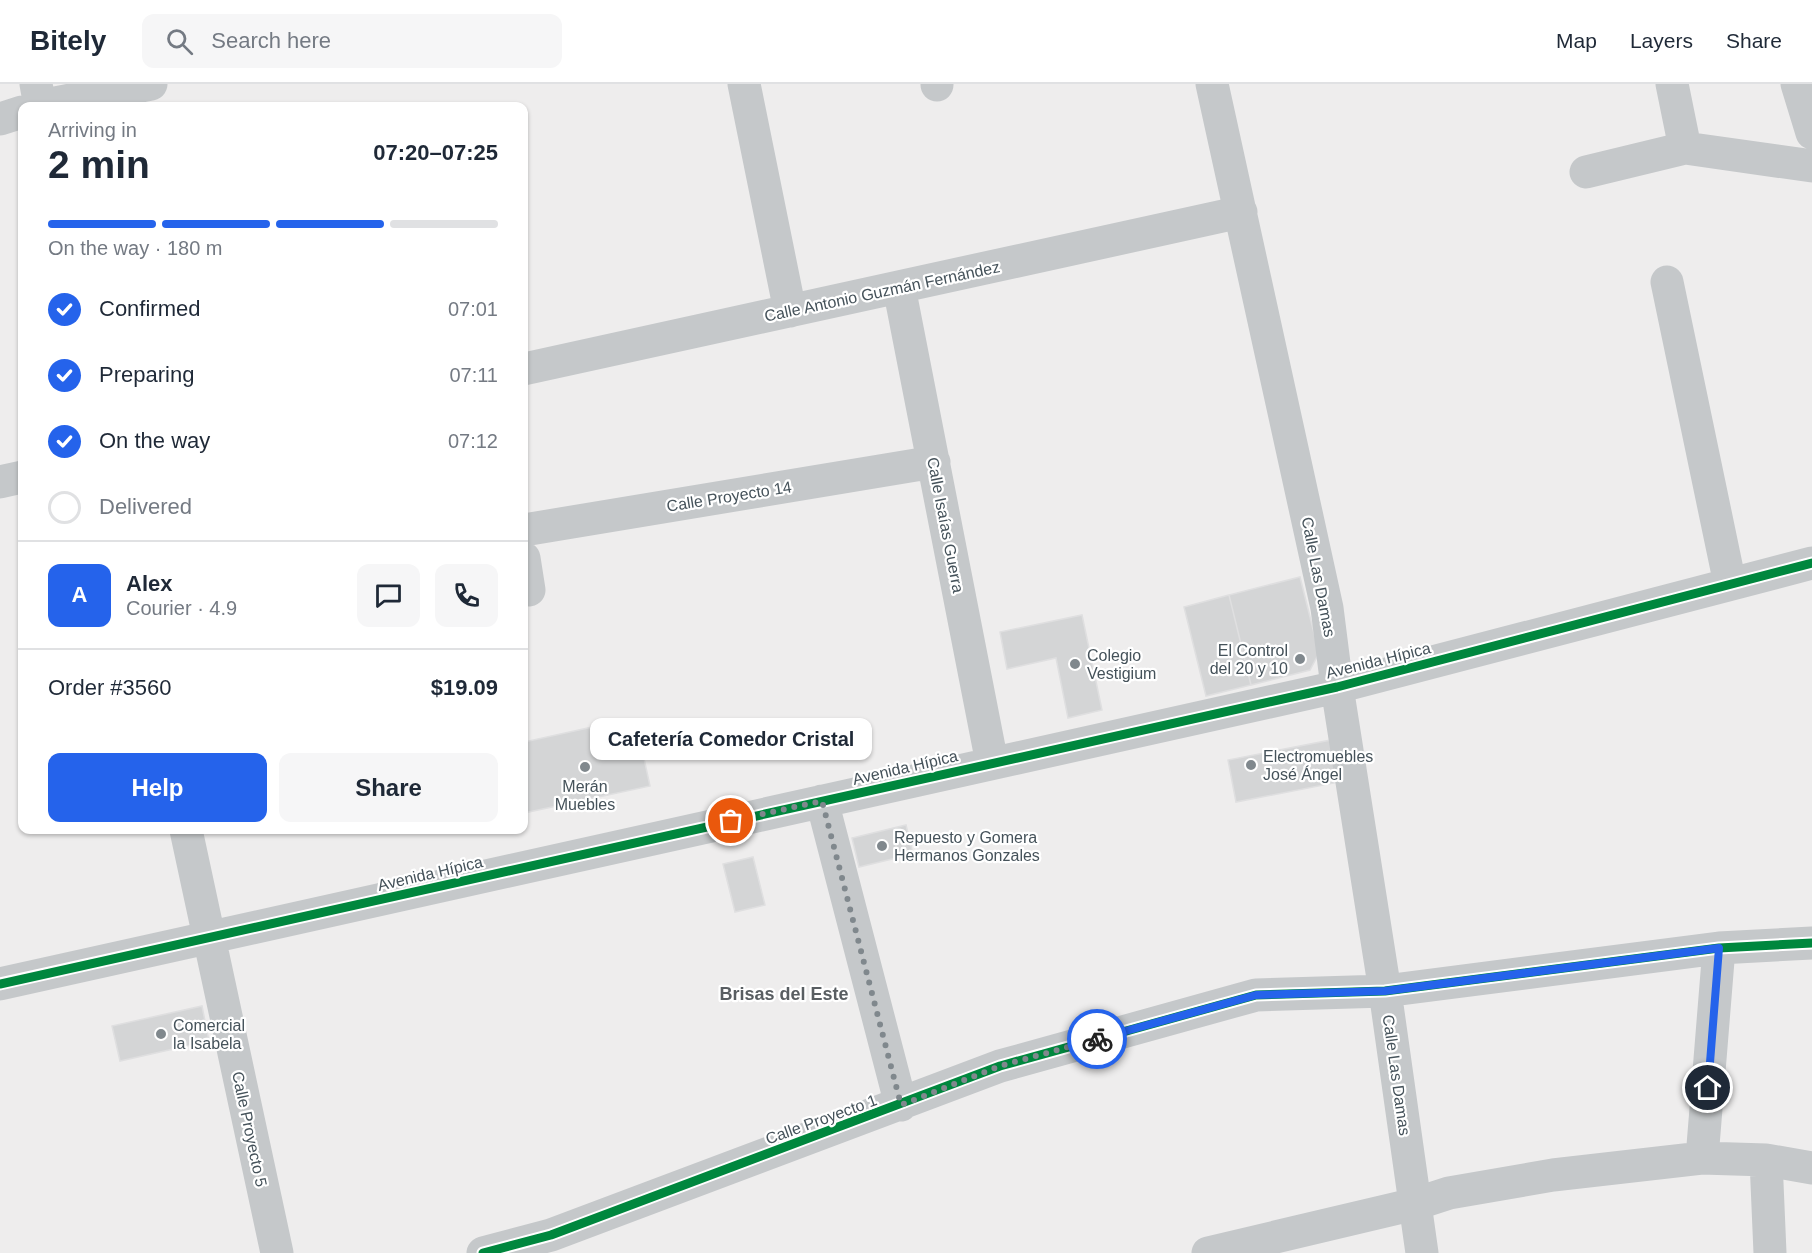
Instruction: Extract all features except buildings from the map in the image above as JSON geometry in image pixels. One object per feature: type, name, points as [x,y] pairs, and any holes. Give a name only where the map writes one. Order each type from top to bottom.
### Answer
[{"type":"street","points":[[36,84],[39,102]]},
{"type":"street","points":[[60,102],[151,84]]},
{"type":"street","points":[[744,84],[789,311]]},
{"type":"street","name":"Calle Las Damas","points":[[1212,84],[1327,608],[1336,687],[1385,991],[1422,1253]]},
{"type":"street","points":[[1671,84],[1685,147]]},
{"type":"street","points":[[1797,84],[1812,133]]},
{"type":"street","points":[[0,119],[18,113]]},
{"type":"street","points":[[1586,172],[1685,147],[1812,166]]},
{"type":"street","name":"Calle Antonio Guzmán Fernández","points":[[528,368],[1240,212]]},
{"type":"street","points":[[1667,282],[1731,584]]},
{"type":"street","name":"Calle Isaías Guerra","points":[[899,287],[992,763]]},
{"type":"street","name":"Calle Proyecto 14","points":[[528,529],[934,462]]},
{"type":"street","points":[[0,482],[18,478]]},
{"type":"street","name":"Avenida Hípica","points":[[0,984],[1336,687],[1812,563]]},
{"type":"street","points":[[528,584],[529,590]]},
{"type":"street","points":[[822,801],[901,1105]]},
{"type":"street","name":"Calle Proyecto 5","points":[[187,834],[277,1253]]},
{"type":"street","name":"Calle Proyecto 1","points":[[483,1253],[551,1235],[1000,1066],[1256,995],[1385,991],[1719,948],[1812,943]]},
{"type":"street","points":[[1702,1158],[1719,948]]},
{"type":"street","points":[[1208,1253],[1415,1204],[1449,1193],[1553,1175],[1702,1158],[1766,1160],[1812,1168]]},
{"type":"street","points":[[1766,1160],[1770,1253]]},
{"type":"cycle path","points":[[0,984],[1337,687],[1812,563]]},
{"type":"cycle path","points":[[483,1253],[551,1235],[1000,1066],[1256,995],[1385,991],[1719,948],[1812,943]]},
{"type":"way so far","points":[[731,821],[822,801],[901,1105],[1000,1066],[1097,1039]]},
{"type":"place","name":"El Control del 20 y 10","points":[[1300,659]]},
{"type":"place","name":"Colegio Vestigium","points":[[1075,664]]},
{"type":"place","name":"Electromuebles José Ángel","points":[[1251,765]]},
{"type":"place","name":"Merán Muebles","points":[[585,767]]},
{"type":"place","name":"Cafetería Comedor Cristal","points":[[731,821]]},
{"type":"place","name":"Repuesto y Gomera Hermanos Gonzales","points":[[882,846]]},
{"type":"place","name":"Comercial la Isabela","points":[[161,1034]]},
{"type":"district","name":"Brisas del Este","points":[[784,994]]},
{"type":"route","points":[[1097,1039],[1256,995],[1385,991],[1719,948],[1708,1088]]}]
